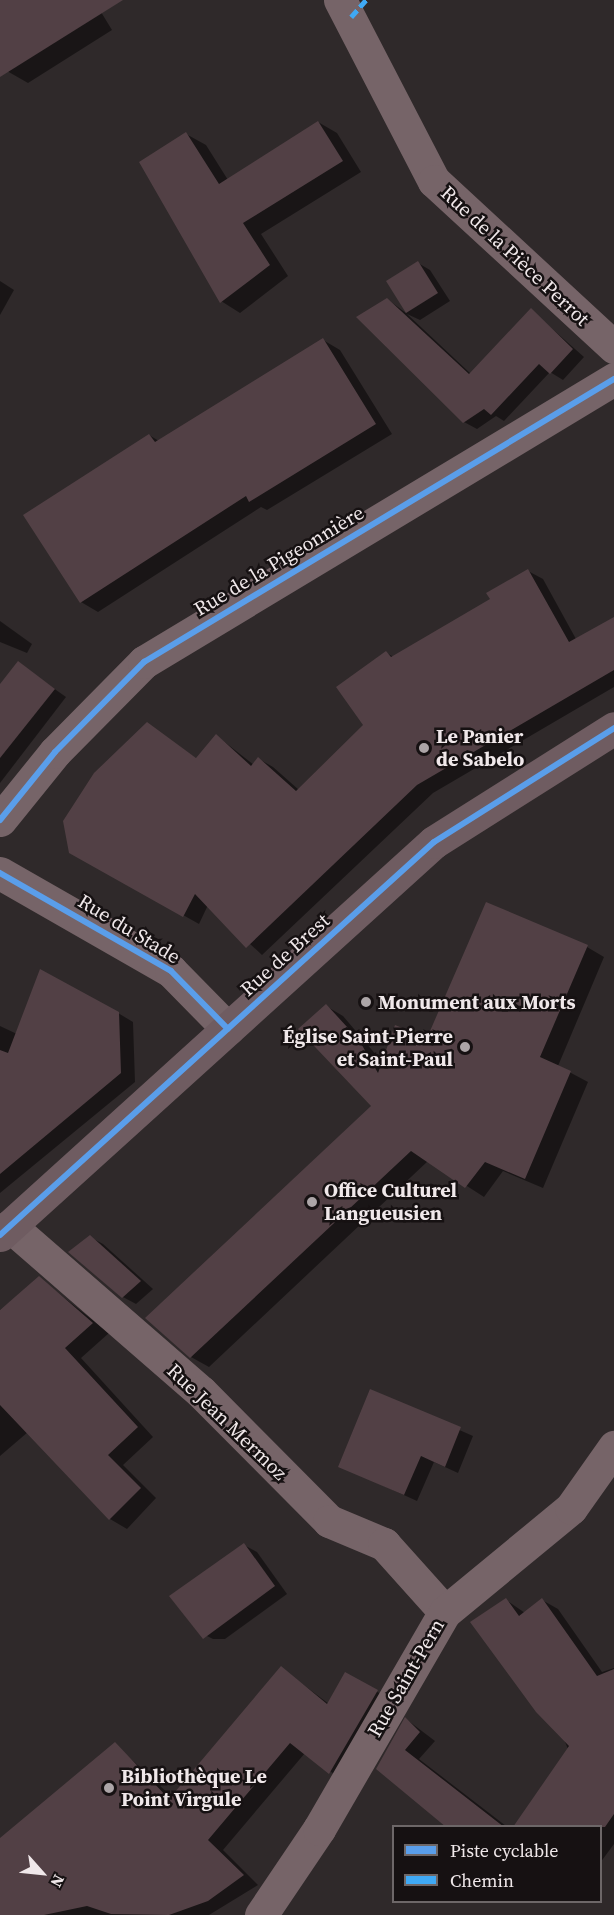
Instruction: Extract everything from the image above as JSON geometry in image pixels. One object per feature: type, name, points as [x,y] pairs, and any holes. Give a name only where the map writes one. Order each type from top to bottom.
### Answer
[{"type":"main road","name":"Rue de Brest","points":[[5,1231],[434,842],[614,728]]},
{"type":"street","name":"Rue de la Pièce Perrot","points":[[340,0],[434,181],[614,347]]},
{"type":"street","name":"Rue de la Pigeonnière","points":[[0,820],[55,752],[144,662],[614,379]]},
{"type":"street","name":"Rue du Stade","points":[[0,873],[171,971],[228,1029]]},
{"type":"street","name":"Rue Jean Mermoz","points":[[5,1231],[201,1392],[329,1521],[384,1544],[445,1612]]},
{"type":"street","name":"Rue Saint-Pern","points":[[261,1915],[318,1829],[445,1612],[571,1508],[614,1446]]},
{"type":"building","points":[[0,0],[123,0],[0,77]]},
{"type":"building","points":[[318,121],[343,161],[243,223],[270,265],[220,303],[139,162],[186,132],[219,184]]},
{"type":"building","points":[[418,261],[438,293],[406,313],[386,281]]},
{"type":"building","points":[[387,298],[469,374],[531,308],[573,349],[550,374],[539,364],[491,415],[484,409],[463,423],[356,317]]},
{"type":"building","points":[[323,338],[376,424],[249,502],[246,496],[80,603],[23,515],[149,434],[155,442]]},
{"type":"building","points":[[528,569],[569,642],[614,617],[614,670],[417,785],[246,948],[195,894],[183,917],[69,853],[63,821],[94,773],[147,722],[196,758],[216,734],[251,766],[258,757],[296,791],[363,725],[336,687],[386,651],[391,657],[490,599],[486,593]]},
{"type":"building","points":[[18,661],[55,689],[0,758],[0,684]]},
{"type":"building","points":[[486,902],[588,945],[540,1057],[571,1071],[525,1179],[485,1162],[465,1188],[411,1151],[190,1358],[145,1318],[371,1106],[298,1029],[326,1004],[359,1040],[378,1073],[395,1025],[427,1038]]},
{"type":"building","points":[[40,969],[119,1012],[121,1073],[0,1174],[0,1050],[8,1053]]},
{"type":"building","points":[[90,1235],[141,1281],[122,1298],[68,1252]]},
{"type":"building","points":[[39,1276],[93,1323],[65,1348],[138,1427],[108,1455],[141,1488],[109,1520],[0,1405],[0,1310]]},
{"type":"building","points":[[370,1389],[461,1427],[445,1467],[421,1456],[404,1495],[338,1467]]},
{"type":"building","points":[[244,1543],[275,1586],[203,1639],[169,1596]]},
{"type":"building","points":[[506,1598],[519,1616],[542,1598],[597,1676],[614,1669],[614,1814],[605,1827],[602,1825],[514,1825],[569,1746],[536,1712],[470,1622]]},
{"type":"building","points":[[281,1666],[327,1704],[345,1672],[378,1690],[329,1774],[290,1743],[208,1840],[244,1875],[208,1901],[169,1915],[111,1914],[87,1906],[44,1915],[0,1915],[0,1838],[115,1742],[169,1799]]},
{"type":"building","points":[[405,1717],[420,1732],[405,1750],[501,1825],[444,1825],[376,1769]]},
{"type":"marked path","points":[[351,17],[366,0]]},
{"type":"cycle path","points":[[0,820],[55,752],[144,662],[614,379]]},
{"type":"cycle path","points":[[0,1235],[434,842],[614,728]]},
{"type":"cycle path","points":[[0,873],[171,971],[228,1029]]},
{"type":"place","name":"Le Panier de Sabelo","points":[[424,748]]},
{"type":"place","name":"Monument aux Morts","points":[[366,1002]]},
{"type":"place","name":"Église Saint-Pierre et Saint-Paul","points":[[465,1047]]},
{"type":"place","name":"Office Culturel Langueusien","points":[[312,1202]]},
{"type":"place","name":"Bibliothèque Le Point Virgule","points":[[109,1788]]}]
